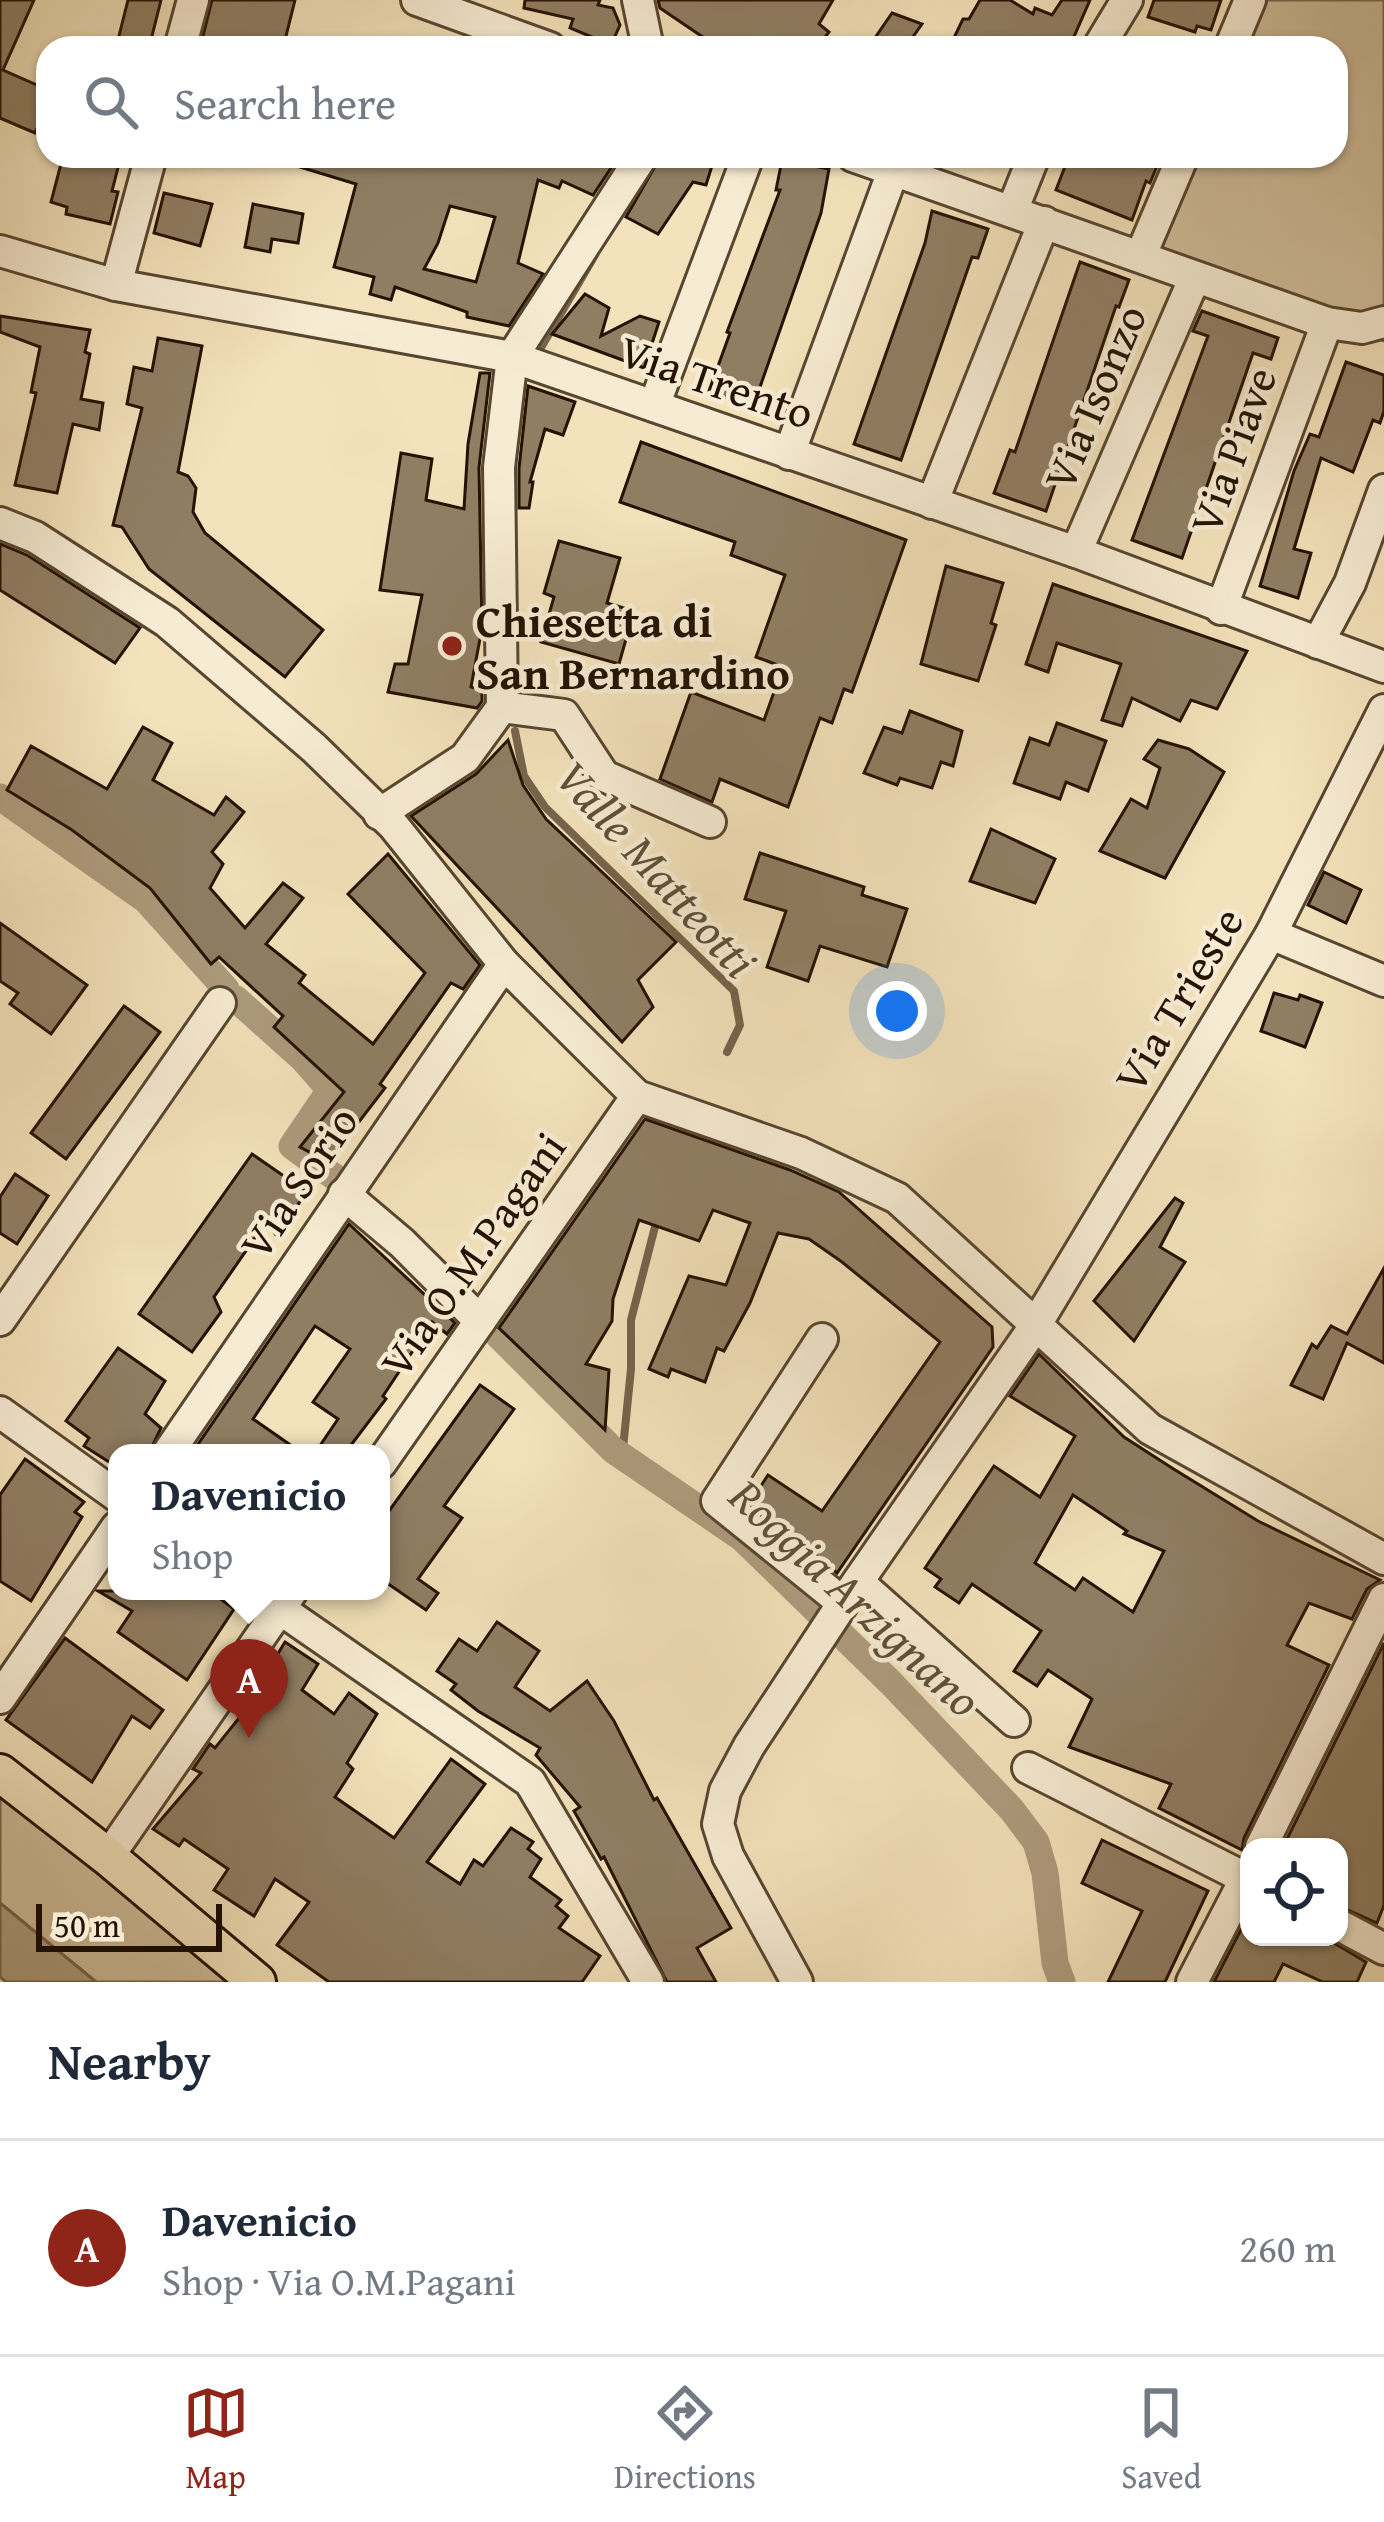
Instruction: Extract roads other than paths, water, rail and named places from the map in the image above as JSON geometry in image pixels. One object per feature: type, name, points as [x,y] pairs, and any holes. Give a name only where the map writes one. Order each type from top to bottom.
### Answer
[{"type":"main road","points":[[0,1773],[257,1982]]},
{"type":"street","points":[[183,36],[193,0]]},
{"type":"street","points":[[417,0],[517,36]]},
{"type":"street","points":[[638,0],[646,36]]},
{"type":"street","points":[[1105,36],[1127,0]]},
{"type":"street","points":[[1235,36],[1250,0]]},
{"type":"street","points":[[116,285],[148,168]]},
{"type":"street","points":[[379,814],[465,758],[502,707],[499,467],[512,357],[634,168]]},
{"type":"street","points":[[654,406],[743,168]]},
{"type":"street","points":[[885,168],[1327,323],[1361,328],[1384,322]]},
{"type":"street","points":[[1012,211],[1029,168]]},
{"type":"street","points":[[1141,255],[1178,168]]},
{"type":"street","points":[[789,454],[893,171]]},
{"type":"street","points":[[932,503],[1044,222]]},
{"type":"street","name":"Via Trento","points":[[0,251],[116,285],[512,357],[1076,552],[1384,667]]},
{"type":"street","name":"Via Isonzo","points":[[1076,552],[1195,277]]},
{"type":"street","name":"Via Piave","points":[[1221,609],[1327,323]]},
{"type":"street","points":[[1318,643],[1350,583],[1384,490]]},
{"type":"street","points":[[0,523],[35,537],[167,622],[314,748],[393,825],[504,964],[637,1096],[801,1153],[897,1198],[1150,1430],[1384,1559]]},
{"type":"street","points":[[502,707],[564,715],[604,776],[710,822]]},
{"type":"street","name":"Via Trieste","points":[[797,1982],[728,1856],[718,1824],[725,1791],[749,1746],[850,1593],[1035,1326],[1271,934],[1384,710]]},
{"type":"street","points":[[1271,934],[1384,981]]},
{"type":"street","name":"Via Sorio","points":[[174,1444],[504,964]]},
{"type":"street","points":[[0,1320],[220,1003]]},
{"type":"street","name":"Via O.M.Pagani","points":[[390,1450],[637,1096]]},
{"type":"street","points":[[344,1193],[480,1321]]},
{"type":"street","points":[[821,1339],[717,1501],[850,1593],[1014,1721]]},
{"type":"street","points":[[0,1412],[108,1490]]},
{"type":"street","points":[[0,1697],[108,1540]]},
{"type":"street","points":[[1265,1838],[1384,1599]]},
{"type":"street","points":[[108,1857],[286,1600],[530,1782],[648,1982]]},
{"type":"street","points":[[1028,1768],[1240,1873]]},
{"type":"street","points":[[1192,1982],[1240,1892]]},
{"type":"street","points":[[1348,1930],[1384,1949]]},
{"type":"waterway","name":"Valle Matteotti","points":[[542,346],[595,255]]},
{"type":"waterway","name":"Valle Matteotti","points":[[515,731],[524,776],[545,807],[734,991],[740,1025],[727,1052]]},
{"type":"waterway","name":"Roggia Arzignano","points":[[0,797],[146,900],[226,989]]},
{"type":"waterway","name":"Roggia Arzignano","points":[[236,999],[330,1090],[292,1146],[336,1178]]},
{"type":"waterway","name":"Valle Matteotti","points":[[623,1448],[631,1320],[657,1219]]},
{"type":"waterway","name":"Roggia Arzignano","points":[[497,1334],[613,1450],[742,1538],[1012,1810],[1036,1842],[1062,1982]]},
{"type":"place","name":"Chiesetta di San Bernardino","points":[[452,646]]},
{"type":"place","name":"Davenicio","points":[[249,1738]]}]
